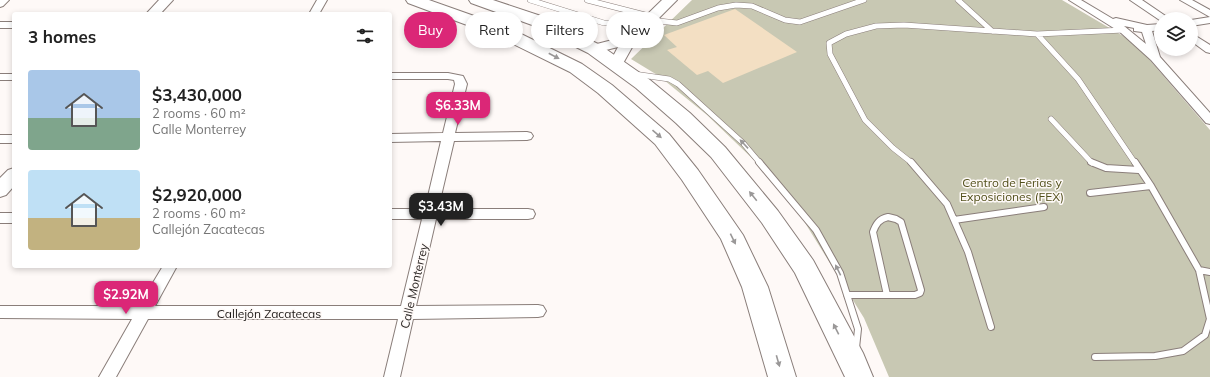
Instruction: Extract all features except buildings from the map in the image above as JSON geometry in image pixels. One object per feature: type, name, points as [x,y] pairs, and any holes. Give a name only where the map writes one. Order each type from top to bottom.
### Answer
[{"type":"highway","points":[[414,0],[505,33],[576,68],[605,89],[662,139],[690,175],[731,236],[755,287],[782,377]]},
{"type":"highway","points":[[477,0],[538,21],[594,49],[623,69],[683,118],[718,152],[770,217],[804,267],[856,369]]},
{"type":"street","points":[[0,4],[4,0]]},
{"type":"street","points":[[155,12],[166,0]]},
{"type":"street","points":[[315,12],[322,0]]},
{"type":"street","points":[[654,12],[670,0]]},
{"type":"street","points":[[1074,0],[1124,30],[1155,58],[1210,120]]},
{"type":"street","points":[[1135,0],[1155,12]]},
{"type":"street","points":[[1185,0],[1210,14]]},
{"type":"street","points":[[1101,16],[1146,28]]},
{"type":"street","points":[[1198,22],[1210,20]]},
{"type":"street","points":[[0,25],[12,25]]},
{"type":"street","points":[[1124,30],[1154,27]]},
{"type":"street","points":[[1146,28],[1155,58]]},
{"type":"street","points":[[1198,41],[1210,50]]},
{"type":"street","points":[[594,49],[606,46]]},
{"type":"street","points":[[623,69],[627,48]]},
{"type":"street","name":"Calle Monterrey","points":[[392,76],[448,76],[459,78],[461,84],[392,377]]},
{"type":"street","points":[[0,77],[12,77]]},
{"type":"street","points":[[392,138],[527,136]]},
{"type":"street","points":[[0,140],[12,140]]},
{"type":"street","points":[[0,190],[12,176]]},
{"type":"street","points":[[392,214],[528,214]]},
{"type":"street","points":[[0,218],[12,218]]},
{"type":"street","points":[[107,377],[169,268]]},
{"type":"street","name":"Callejón Zacatecas","points":[[0,312],[408,313],[538,311]]},
{"type":"lane","points":[[530,0],[606,23]]},
{"type":"lane","points":[[587,0],[629,12]]},
{"type":"lane","points":[[664,20],[678,23],[721,7],[730,5],[744,5],[754,6],[780,20],[800,22],[864,0]]},
{"type":"lane","points":[[958,0],[992,31]]},
{"type":"lane","points":[[991,327],[968,252],[947,204],[910,161],[893,148],[865,120],[830,54],[829,43],[846,34],[876,26],[904,25],[1037,34],[1124,30]]},
{"type":"lane","points":[[1037,34],[1078,79],[1150,186],[1199,270],[1210,319],[1205,335],[1183,351],[1155,356],[1095,357]]},
{"type":"lane","points":[[623,69],[669,79],[693,96],[744,143],[816,230],[840,273],[858,330],[856,369]]},
{"type":"lane","points":[[1051,119],[1092,163],[1106,168],[1139,170]]},
{"type":"lane","points":[[1090,193],[1150,186]]},
{"type":"lane","points":[[954,220],[1044,207]]},
{"type":"lane","points":[[847,295],[887,295],[915,295],[920,293],[921,290],[901,222],[890,216],[884,217],[874,225],[873,232],[887,295]]},
{"type":"lane","points":[[1199,270],[1210,272]]},
{"type":"green space","name":"Centro de Ferias y Exposiciones (FEX)","points":[[692,0],[1062,0],[1135,43],[1210,130],[1210,377],[889,377],[864,318],[784,189],[707,115],[659,76],[631,59],[642,48],[664,48],[664,27]]}]
